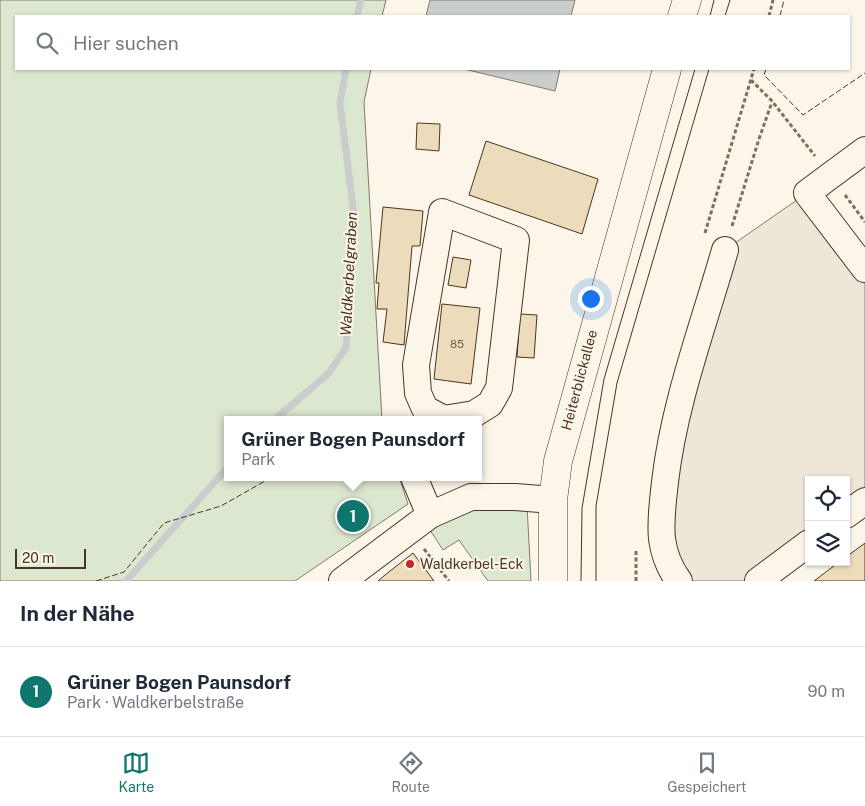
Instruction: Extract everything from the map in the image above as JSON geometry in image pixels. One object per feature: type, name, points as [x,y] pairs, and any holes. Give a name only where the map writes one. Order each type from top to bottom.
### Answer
[{"type":"main road","points":[[682,15],[686,0]]},
{"type":"main road","name":"Heiterblickallee","points":[[553,581],[554,500],[558,461],[576,390],[667,70]]},
{"type":"street","points":[[865,150],[807,193],[865,269]]},
{"type":"street","points":[[423,414],[418,392],[416,365],[442,212],[516,240],[499,388],[490,404],[474,414],[462,416]]},
{"type":"street","points":[[679,581],[668,563],[662,542],[662,508],[668,459],[678,407],[725,250]]},
{"type":"street","points":[[416,481],[430,515]]},
{"type":"street","points":[[342,581],[430,515],[470,497],[515,497],[554,500]]},
{"type":"street","points":[[850,512],[865,501]]},
{"type":"street","points":[[758,581],[805,546]]},
{"type":"path","points":[[769,15],[773,0]]},
{"type":"path","points":[[751,80],[772,101],[831,175],[865,222]]},
{"type":"path","points":[[725,250],[758,139],[772,101]]},
{"type":"path","points":[[410,531],[449,581]]},
{"type":"green space","points":[[0,0],[386,0],[382,15],[15,15],[15,70],[371,70],[364,102],[382,416],[224,416],[224,481],[400,481],[408,504],[295,581],[0,581]]},
{"type":"green space","points":[[471,505],[527,505],[531,581],[488,581],[459,540],[443,550],[428,527]]},
{"type":"shaded area","points":[[430,0],[575,0],[571,15],[426,15]]},
{"type":"shaded area","points":[[468,70],[560,70],[555,91]]},
{"type":"shaded area","points":[[807,193],[865,269],[865,501],[850,512],[850,476],[805,476],[805,546],[758,581],[679,581],[662,542],[725,250]]},
{"type":"building","points":[[417,123],[440,124],[439,151],[416,149]]},
{"type":"building","points":[[486,141],[598,179],[582,234],[469,195]]},
{"type":"building","points":[[383,207],[423,211],[420,246],[412,246],[404,345],[383,342],[387,309],[377,309],[379,283],[376,283]]},
{"type":"building","points":[[453,257],[471,260],[466,288],[448,285]]},
{"type":"building","points":[[442,304],[480,308],[471,384],[434,379]]},
{"type":"building","points":[[520,314],[537,315],[534,358],[517,357]]},
{"type":"building","points":[[865,543],[865,581],[814,581],[834,566],[850,566],[850,554]]},
{"type":"building","name":"Waldkerbel-Eck","points":[[413,553],[434,581],[378,581],[385,575]]},
{"type":"waterway","name":"Waldkerbelgraben","points":[[357,15],[361,0]]},
{"type":"waterway","name":"Waldkerbelgraben","points":[[279,416],[328,374],[346,348],[355,223],[340,103],[346,70]]},
{"type":"waterway","name":"Waldkerbelgraben","points":[[126,581],[224,471]]},
{"type":"tram line","points":[[710,15],[714,0]]},
{"type":"tram line","points":[[725,15],[730,0]]},
{"type":"tram line","points":[[581,581],[582,508],[604,379],[695,70]]},
{"type":"tram line","points":[[596,581],[596,506],[617,383],[709,70]]},
{"type":"fence","points":[[780,15],[784,0]]},
{"type":"fence","points":[[766,70],[764,75],[803,115],[865,73]]},
{"type":"fence","points":[[96,581],[124,572],[164,523],[221,506],[265,481]]},
{"type":"place","name":"Grüner Bogen Paunsdorf","points":[[353,516]]},
{"type":"place","name":"Waldkerbel-Eck","points":[[410,564]]}]
